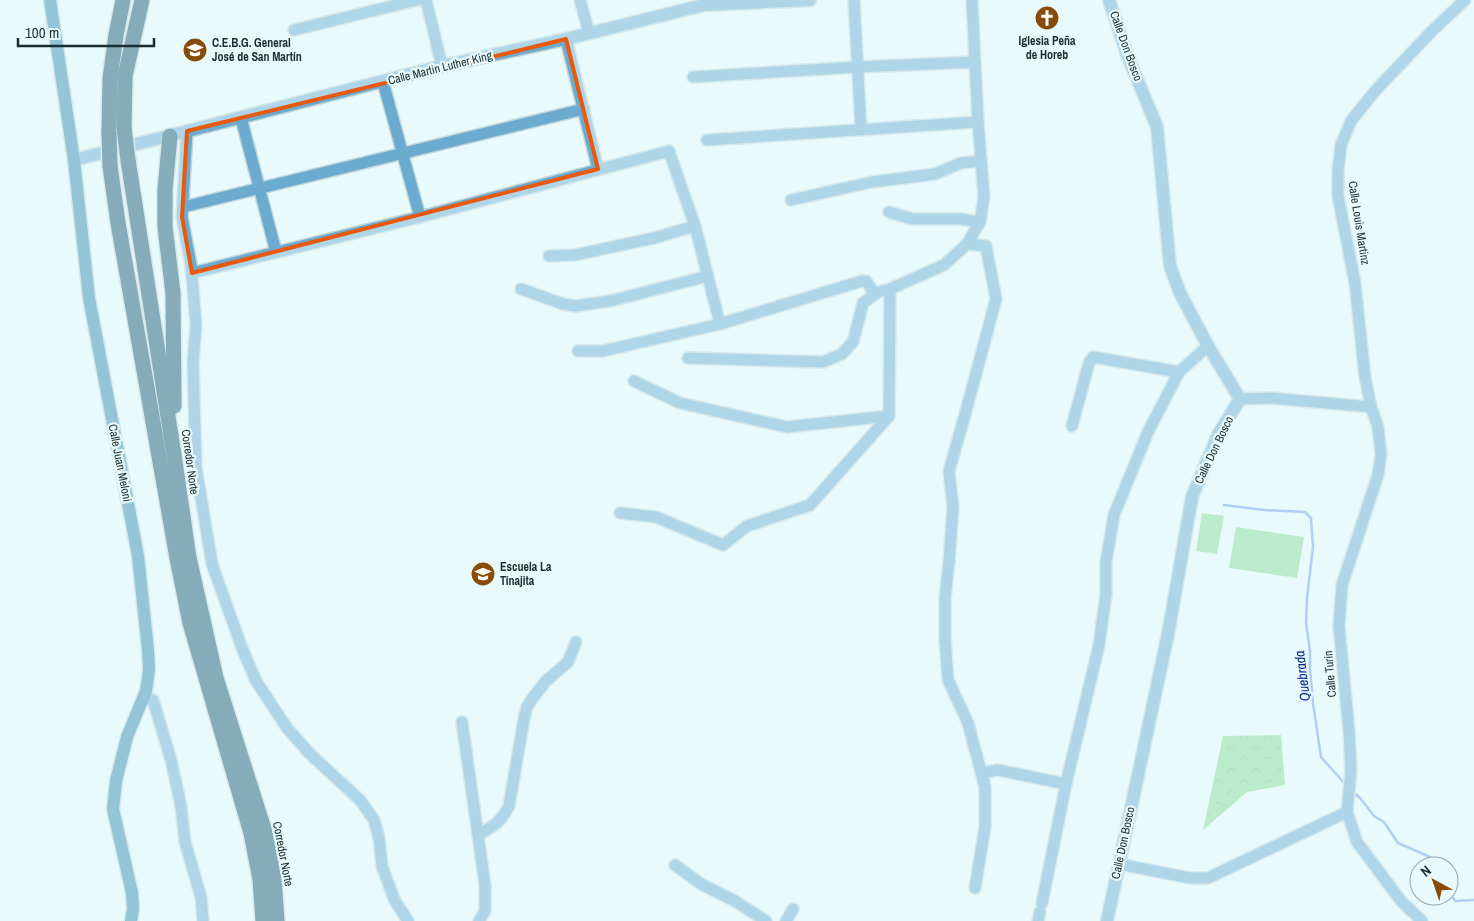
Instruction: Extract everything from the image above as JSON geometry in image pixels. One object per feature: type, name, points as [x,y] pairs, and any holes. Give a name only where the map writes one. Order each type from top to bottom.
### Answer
[{"type":"highway","points":[[123,0],[110,79],[110,166],[118,223],[190,623],[251,833],[260,878],[263,921]]},
{"type":"highway","name":"Corredor Norte","points":[[142,0],[125,76],[124,128],[128,160],[189,558],[216,678],[264,832],[274,878],[277,921]]},
{"type":"highway","points":[[170,136],[165,189],[164,228],[173,293],[174,455]]},
{"type":"main road","name":"Calle Juan Meloni","points":[[50,0],[74,160],[89,298],[138,556],[148,650],[146,691],[128,737],[116,781],[113,809],[132,893],[132,921]]},
{"type":"street","points":[[294,30],[417,0]]},
{"type":"street","points":[[426,0],[442,66]]},
{"type":"street","points":[[580,0],[589,33]]},
{"type":"street","name":"Calle Martin Luther King","points":[[74,160],[442,66],[566,39],[703,2],[810,0]]},
{"type":"street","points":[[854,0],[861,130]]},
{"type":"street","points":[[688,358],[823,362],[842,354],[853,342],[863,304],[875,294],[944,265],[967,244],[980,222],[984,197],[972,0]]},
{"type":"street","name":"Calle Don Bosco","points":[[1107,921],[1168,634],[1192,497],[1218,435],[1240,399],[1208,346],[1180,293],[1170,266],[1157,127],[1128,57],[1109,0]]},
{"type":"street","name":"Calle Louis Martinz","points":[[1371,406],[1365,377],[1355,283],[1338,196],[1341,145],[1351,121],[1375,90],[1465,0]]},
{"type":"street","points":[[566,39],[598,169]]},
{"type":"street","points":[[693,78],[858,67],[975,62]]},
{"type":"street","points":[[383,82],[420,217]]},
{"type":"street","points":[[183,207],[584,109]]},
{"type":"street","points":[[241,118],[276,252]]},
{"type":"street","points":[[707,140],[978,122]]},
{"type":"street","points":[[187,131],[183,226],[192,273],[196,324],[193,362],[196,467],[212,564],[256,681],[287,728],[310,754],[360,800],[374,820],[382,866],[387,881],[395,902],[408,921]]},
{"type":"street","points":[[192,273],[420,217],[669,151],[695,226],[720,324]]},
{"type":"street","points":[[791,200],[872,182],[935,174],[961,163],[981,160]]},
{"type":"street","points":[[889,212],[912,219],[960,219],[980,222]]},
{"type":"street","points":[[549,256],[575,255],[654,238],[695,226]]},
{"type":"street","points":[[967,244],[986,246],[996,299],[949,471],[953,507],[944,598],[948,680],[968,723],[985,787],[985,827],[975,888]]},
{"type":"street","points":[[521,289],[563,304],[575,306],[610,301],[708,276]]},
{"type":"street","points":[[578,351],[603,352],[720,324],[862,281],[866,281],[875,294]]},
{"type":"street","points":[[620,513],[656,517],[723,545],[747,526],[810,505],[889,416],[890,289]]},
{"type":"street","points":[[1040,912],[1066,784],[1099,645],[1106,594],[1106,562],[1114,515],[1148,432],[1179,372],[1208,346]]},
{"type":"street","points":[[1072,426],[1089,363],[1093,357],[1179,372]]},
{"type":"street","points":[[634,381],[680,404],[787,427],[889,416]]},
{"type":"street","points":[[1240,399],[1270,398],[1371,406]]},
{"type":"street","name":"Calle Turin","points":[[1371,406],[1378,427],[1381,454],[1378,475],[1342,585],[1339,626],[1351,770],[1347,812],[1357,842],[1401,901],[1422,921]]},
{"type":"street","points":[[478,835],[498,823],[504,817],[509,806],[524,719],[528,707],[546,681],[568,662],[576,642]]},
{"type":"street","points":[[144,697],[153,700],[170,760],[181,806],[185,842],[201,897],[203,921]]},
{"type":"street","points":[[462,722],[485,885],[485,911],[479,921]]},
{"type":"street","points":[[982,773],[1003,771],[1066,784]]},
{"type":"street","points":[[1119,864],[1190,878],[1208,878],[1347,812]]},
{"type":"street","points":[[675,865],[701,884],[735,901],[766,921]]},
{"type":"street","points":[[786,921],[793,910]]},
{"type":"highlighted area","points":[[566,39],[598,169],[192,273],[182,217],[187,131]]},
{"type":"green space","points":[[1202,513],[1224,516],[1217,554],[1196,551]]},
{"type":"green space","points":[[1236,527],[1304,537],[1297,578],[1229,568]]},
{"type":"green space","points":[[1281,735],[1285,785],[1247,792],[1203,830],[1223,736]]},
{"type":"waterway","name":"Quebrada","points":[[1224,505],[1264,510],[1305,512],[1311,518],[1313,547],[1306,623],[1310,651],[1313,703],[1321,757],[1346,785]]},
{"type":"waterway","name":"Quebrada","points":[[1352,791],[1374,816],[1384,822],[1398,843],[1428,856]]},
{"type":"waterway","name":"Quebrada","points":[[1459,901],[1474,900]]},
{"type":"place","name":"Iglesia Peña de Horeb","points":[[1047,18]]},
{"type":"place","name":"C.E.B.G. General José de San Martín","points":[[195,50]]},
{"type":"place","name":"Escuela La Tinajita","points":[[483,574]]}]
